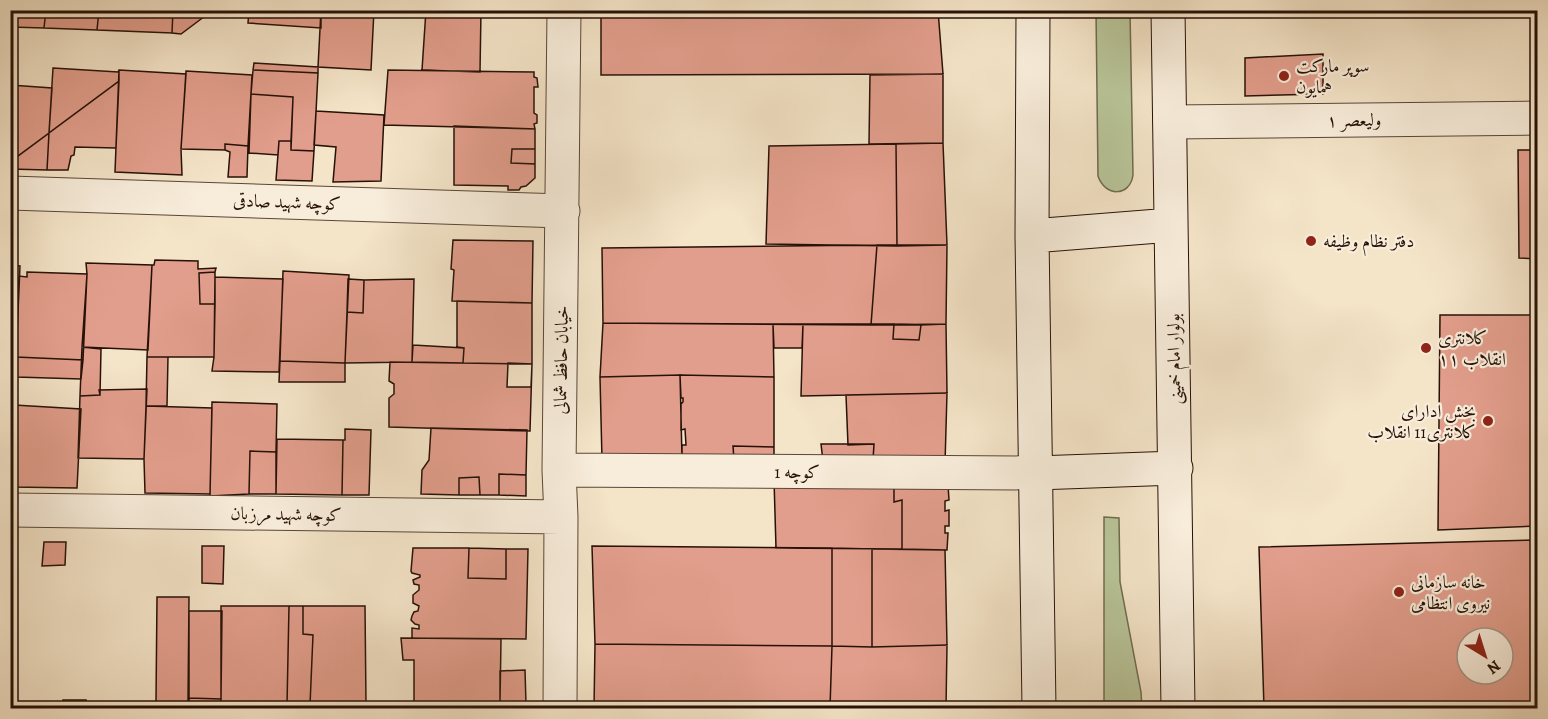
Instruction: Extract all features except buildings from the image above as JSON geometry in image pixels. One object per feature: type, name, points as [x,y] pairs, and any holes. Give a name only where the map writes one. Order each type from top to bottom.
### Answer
[{"type":"street","name":"خیابان حافظ شمالی","points":[[560,708],[561,517],[559,470],[564,10]]},
{"type":"street","points":[[1033,10],[1032,236],[1039,708]]},
{"type":"street","name":"بولوار امام خمینی","points":[[1168,10],[1178,708]]},
{"type":"street","name":"ولیعصر ۱","points":[[1170,122],[1538,118]]},
{"type":"street","name":"کوچه شهید صادقی","points":[[10,193],[563,211]]},
{"type":"street","points":[[1032,236],[1171,225]]},
{"type":"street","name":"کوچه 1","points":[[559,470],[1036,473],[1176,468]]},
{"type":"street","name":"کوچه شهید مرزبان","points":[[10,510],[561,517]]},
{"type":"green space","points":[[1096,11],[1130,11],[1133,175],[1127,187],[1117,192],[1106,188],[1098,176]]},
{"type":"green space","points":[[1104,517],[1119,518],[1120,582],[1142,708],[1104,708]]},
{"type":"place","name":"سوپر مارکت همایون","points":[[1284,76]]},
{"type":"place","name":"دفتر نظام وظیفه","points":[[1311,241]]},
{"type":"place","name":"کلانتری ۱۱ انقلاب","points":[[1426,348]]},
{"type":"place","name":"بخش ادارای کلانتری11 انقلاب","points":[[1488,421]]},
{"type":"place","name":"خانه سازمانی نیروی انتظامی","points":[[1399,592]]}]
